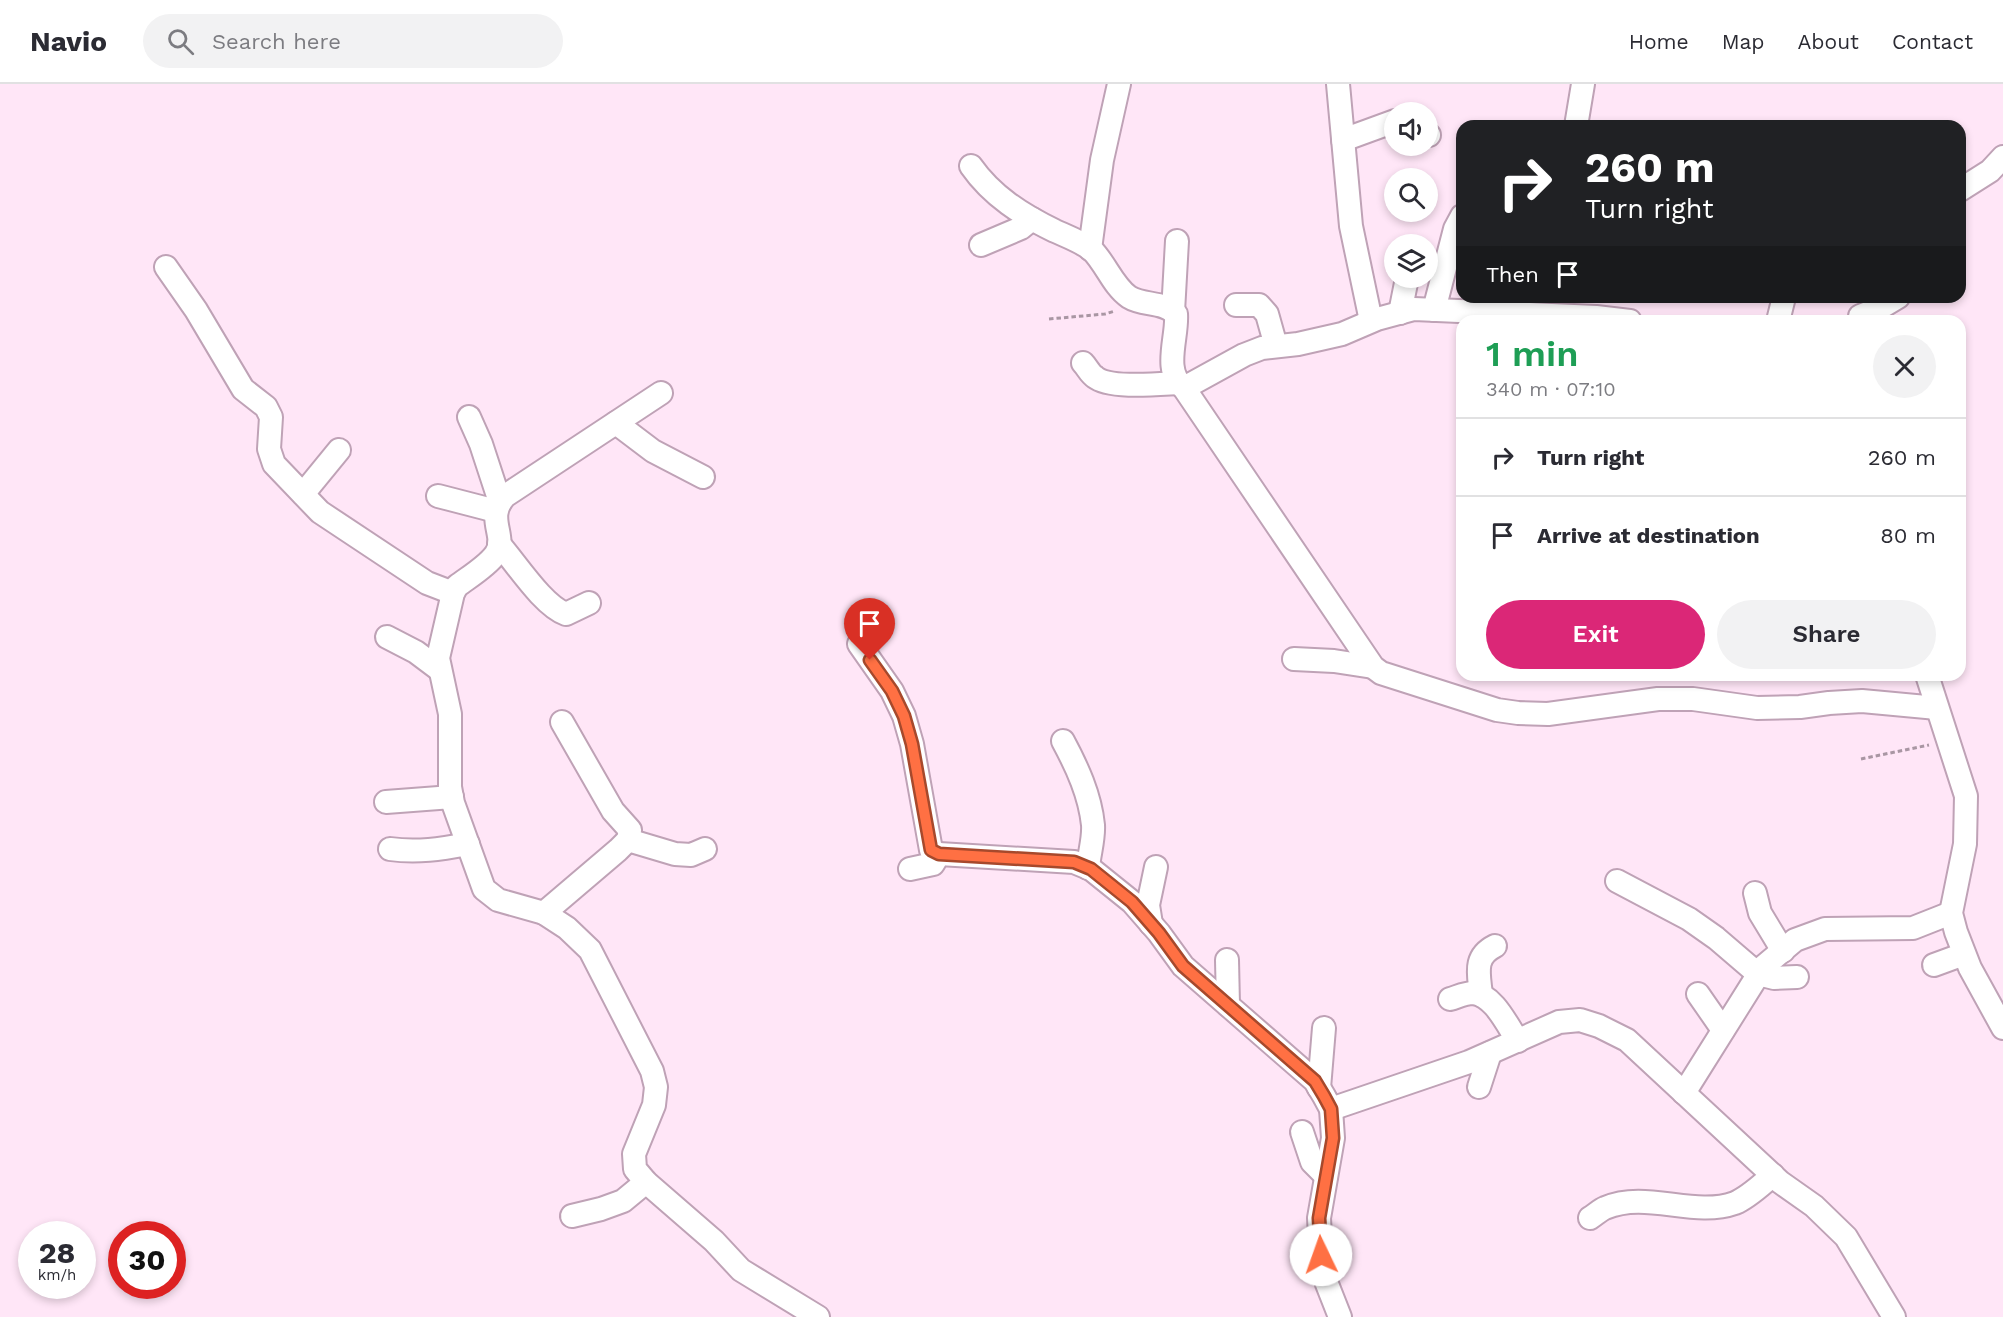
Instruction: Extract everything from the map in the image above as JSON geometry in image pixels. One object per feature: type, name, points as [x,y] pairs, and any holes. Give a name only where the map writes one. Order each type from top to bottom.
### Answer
[{"type":"street","points":[[1090,249],[1102,160],[1119,84]]},
{"type":"street","points":[[1338,84],[1351,226],[1371,321]]},
{"type":"street","points":[[1577,120],[1583,84]]},
{"type":"street","points":[[1343,140],[1384,124]]},
{"type":"street","points":[[1966,186],[1990,171],[2003,158]]},
{"type":"street","points":[[971,166],[980,179],[1005,202],[1032,219],[1090,249],[1106,266],[1123,292],[1132,299],[1170,308],[1176,315],[1172,356],[1173,370],[1181,385],[1373,667],[1381,673],[1497,710],[1518,713],[1548,714],[1658,699],[1693,699],[1757,708],[1800,707],[1862,701],[1937,708]]},
{"type":"street","points":[[981,244],[1021,228],[1032,219]]},
{"type":"street","points":[[1434,310],[1456,227]]},
{"type":"street","points":[[1173,312],[1177,241]]},
{"type":"street","points":[[166,267],[196,310],[243,389],[266,407],[271,417],[269,449],[274,464],[320,512],[427,583],[453,593]]},
{"type":"street","points":[[1400,313],[1405,288]]},
{"type":"street","points":[[1860,311],[1882,303]]},
{"type":"street","points":[[1236,305],[1258,305],[1267,314],[1276,346]]},
{"type":"street","points":[[1083,363],[1095,378],[1109,382],[1126,385],[1181,385],[1262,348],[1298,344],[1342,334],[1371,321],[1414,309],[1585,307],[1610,315]]},
{"type":"street","points":[[498,506],[505,496],[661,393]]},
{"type":"street","points":[[469,417],[481,444],[498,506],[499,544],[496,554],[457,586],[453,593],[438,658],[450,714],[452,797],[484,889],[498,900],[543,913],[567,928],[590,950],[652,1071],[656,1087],[654,1105],[634,1154],[635,1169],[646,1182],[714,1241],[741,1270],[818,1317]]},
{"type":"street","points":[[616,423],[653,451],[704,477]]},
{"type":"street","points":[[303,494],[339,450]]},
{"type":"street","points":[[438,496],[498,506]]},
{"type":"street","points":[[499,544],[556,610],[566,614],[590,603]]},
{"type":"street","points":[[387,637],[416,652],[440,670]]},
{"type":"street","points":[[859,644],[892,691],[904,716],[912,744],[931,850],[939,854],[1074,862],[1088,868],[1132,902],[1183,966],[1315,1081],[1331,1109],[1333,1138],[1319,1218],[1321,1255],[1327,1284],[1340,1317]]},
{"type":"street","points":[[1294,659],[1334,661],[1373,667]]},
{"type":"street","points":[[1929,681],[1966,796],[1965,844],[1951,913],[1970,968],[2003,1028]]},
{"type":"street","points":[[543,913],[628,840],[630,830],[613,811],[562,722]]},
{"type":"street","points":[[1063,741],[1080,774],[1090,806],[1093,827],[1088,868]]},
{"type":"street","points":[[386,802],[452,797]]},
{"type":"street","points":[[628,840],[675,854],[691,855],[705,849]]},
{"type":"street","points":[[390,849],[411,852],[431,851],[468,844]]},
{"type":"street","points":[[910,869],[933,864],[939,854]]},
{"type":"street","points":[[1151,924],[1149,905],[1156,867]]},
{"type":"street","points":[[1617,881],[1689,919],[1716,938],[1758,974],[1774,978],[1797,977]]},
{"type":"street","points":[[1755,893],[1760,913],[1783,951]]},
{"type":"street","points":[[1684,1093],[1763,967],[1796,940],[1825,929],[1913,928],[1951,913]]},
{"type":"street","points":[[1481,995],[1478,973],[1480,961],[1486,951],[1495,946]]},
{"type":"street","points":[[1934,965],[1964,954]]},
{"type":"street","points":[[1227,960],[1228,1005]]},
{"type":"street","points":[[1450,999],[1470,993],[1481,995],[1496,1007],[1518,1041]]},
{"type":"street","points":[[1698,994],[1723,1030]]},
{"type":"street","points":[[1331,1109],[1469,1062],[1559,1022],[1580,1020],[1599,1026],[1627,1040],[1773,1175],[1814,1206],[1846,1237],[1889,1316]]},
{"type":"street","points":[[1319,1088],[1324,1028]]},
{"type":"street","points":[[1479,1087],[1490,1053]]},
{"type":"street","points":[[1302,1131],[1312,1162],[1326,1176]]},
{"type":"street","points":[[1590,1218],[1605,1208],[1627,1202],[1718,1206],[1735,1203],[1749,1196],[1773,1175]]},
{"type":"street","points":[[572,1216],[623,1201],[646,1182]]},
{"type":"path","points":[[1049,319],[1105,314],[1142,302]]},
{"type":"path","points":[[1862,759],[1949,741]]},
{"type":"route","points":[[870,660],[892,691],[904,716],[912,744],[931,850],[939,854],[1074,862],[1091,869],[1132,902],[1183,966],[1315,1081],[1331,1109],[1333,1138],[1319,1218],[1321,1255]]}]
